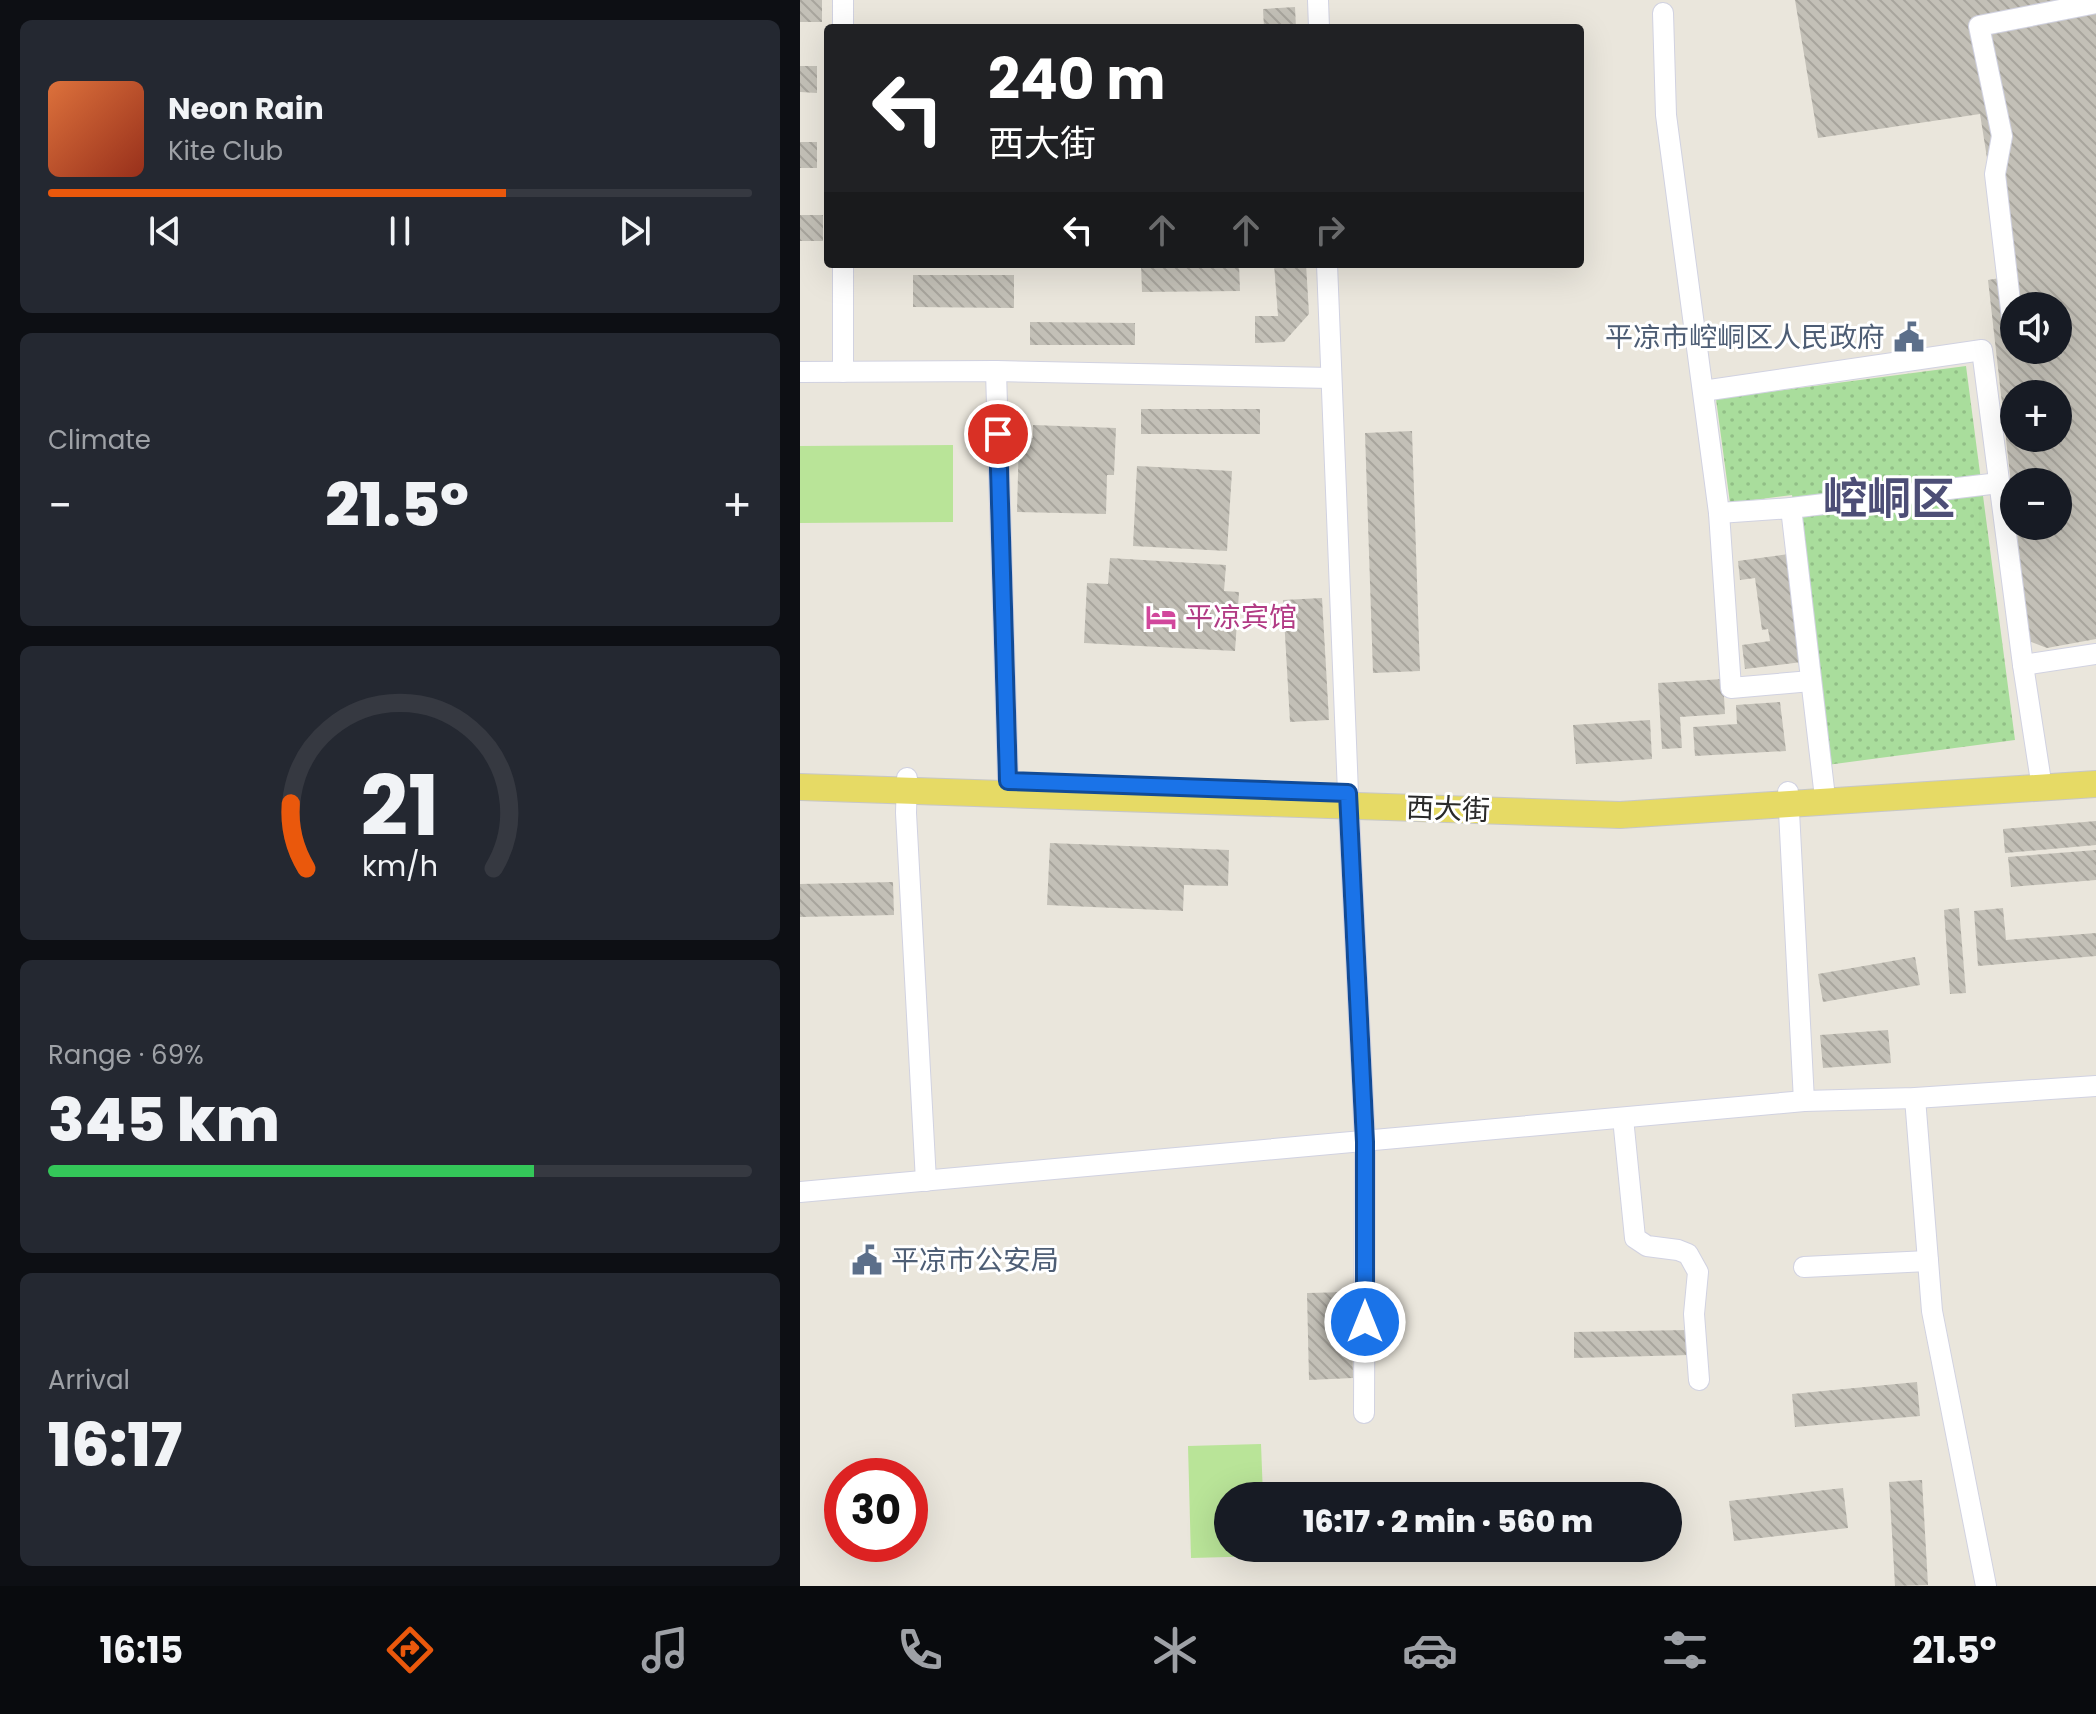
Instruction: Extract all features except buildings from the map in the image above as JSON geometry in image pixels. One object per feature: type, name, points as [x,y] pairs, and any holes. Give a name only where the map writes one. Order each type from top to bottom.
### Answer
[{"type":"main road","name":"西大街","points":[[800,787],[1008,781],[1620,815],[1788,798],[2042,781],[2096,771]]},
{"type":"main road","name":"西大街","points":[[800,774],[907,784],[1348,800]]},
{"type":"main road","name":"西大街","points":[[1788,798],[1824,789],[2042,781],[2096,784]]},
{"type":"street","points":[[843,0],[843,24]]},
{"type":"street","points":[[1318,0],[1319,24]]},
{"type":"street","points":[[2009,292],[1995,174],[2002,136],[1979,26],[2096,3]]},
{"type":"street","points":[[1663,13],[1666,115],[1719,513],[1731,688],[1811,681]]},
{"type":"street","points":[[843,268],[843,372]]},
{"type":"street","points":[[1327,268],[1365,1142],[1364,1413]]},
{"type":"street","points":[[1703,391],[1982,350],[2023,665],[2042,781]]},
{"type":"street","points":[[996,371],[1008,781]]},
{"type":"street","points":[[800,372],[996,371],[1331,378]]},
{"type":"street","points":[[1719,513],[1791,508],[1999,483]]},
{"type":"street","points":[[1791,508],[1824,789]]},
{"type":"street","points":[[2023,665],[2096,654]]},
{"type":"street","points":[[907,784],[926,1181]]},
{"type":"street","points":[[1788,798],[1804,1101]]},
{"type":"street","points":[[800,1192],[1804,1101],[1915,1098],[2096,1086]]},
{"type":"street","points":[[1915,1098],[1932,1311],[1986,1586]]},
{"type":"street","points":[[1623,1118],[1635,1238],[1647,1246],[1688,1254],[1698,1272],[1694,1314],[1699,1380]]},
{"type":"street","points":[[1804,1267],[1928,1261]]},
{"type":"green space","points":[[1966,366],[2015,740],[1827,765],[1792,495],[1730,503],[1716,399]]},
{"type":"green space","points":[[953,445],[953,522],[800,523],[800,446]]},
{"type":"green space","points":[[1261,1444],[1262,1482],[1214,1482],[1214,1557],[1191,1558],[1188,1446]]},
{"type":"place","name":"平凉市崆峒区人民政府","points":[[1909,337]]},
{"type":"place","name":"平凉宾馆","points":[[1161,617]]},
{"type":"place","name":"平凉市公安局","points":[[867,1260]]},
{"type":"district","name":"崆峒区","points":[[1889,498]]},
{"type":"route","points":[[998,434],[1008,781],[1348,793],[1365,1142],[1365,1322]]}]
